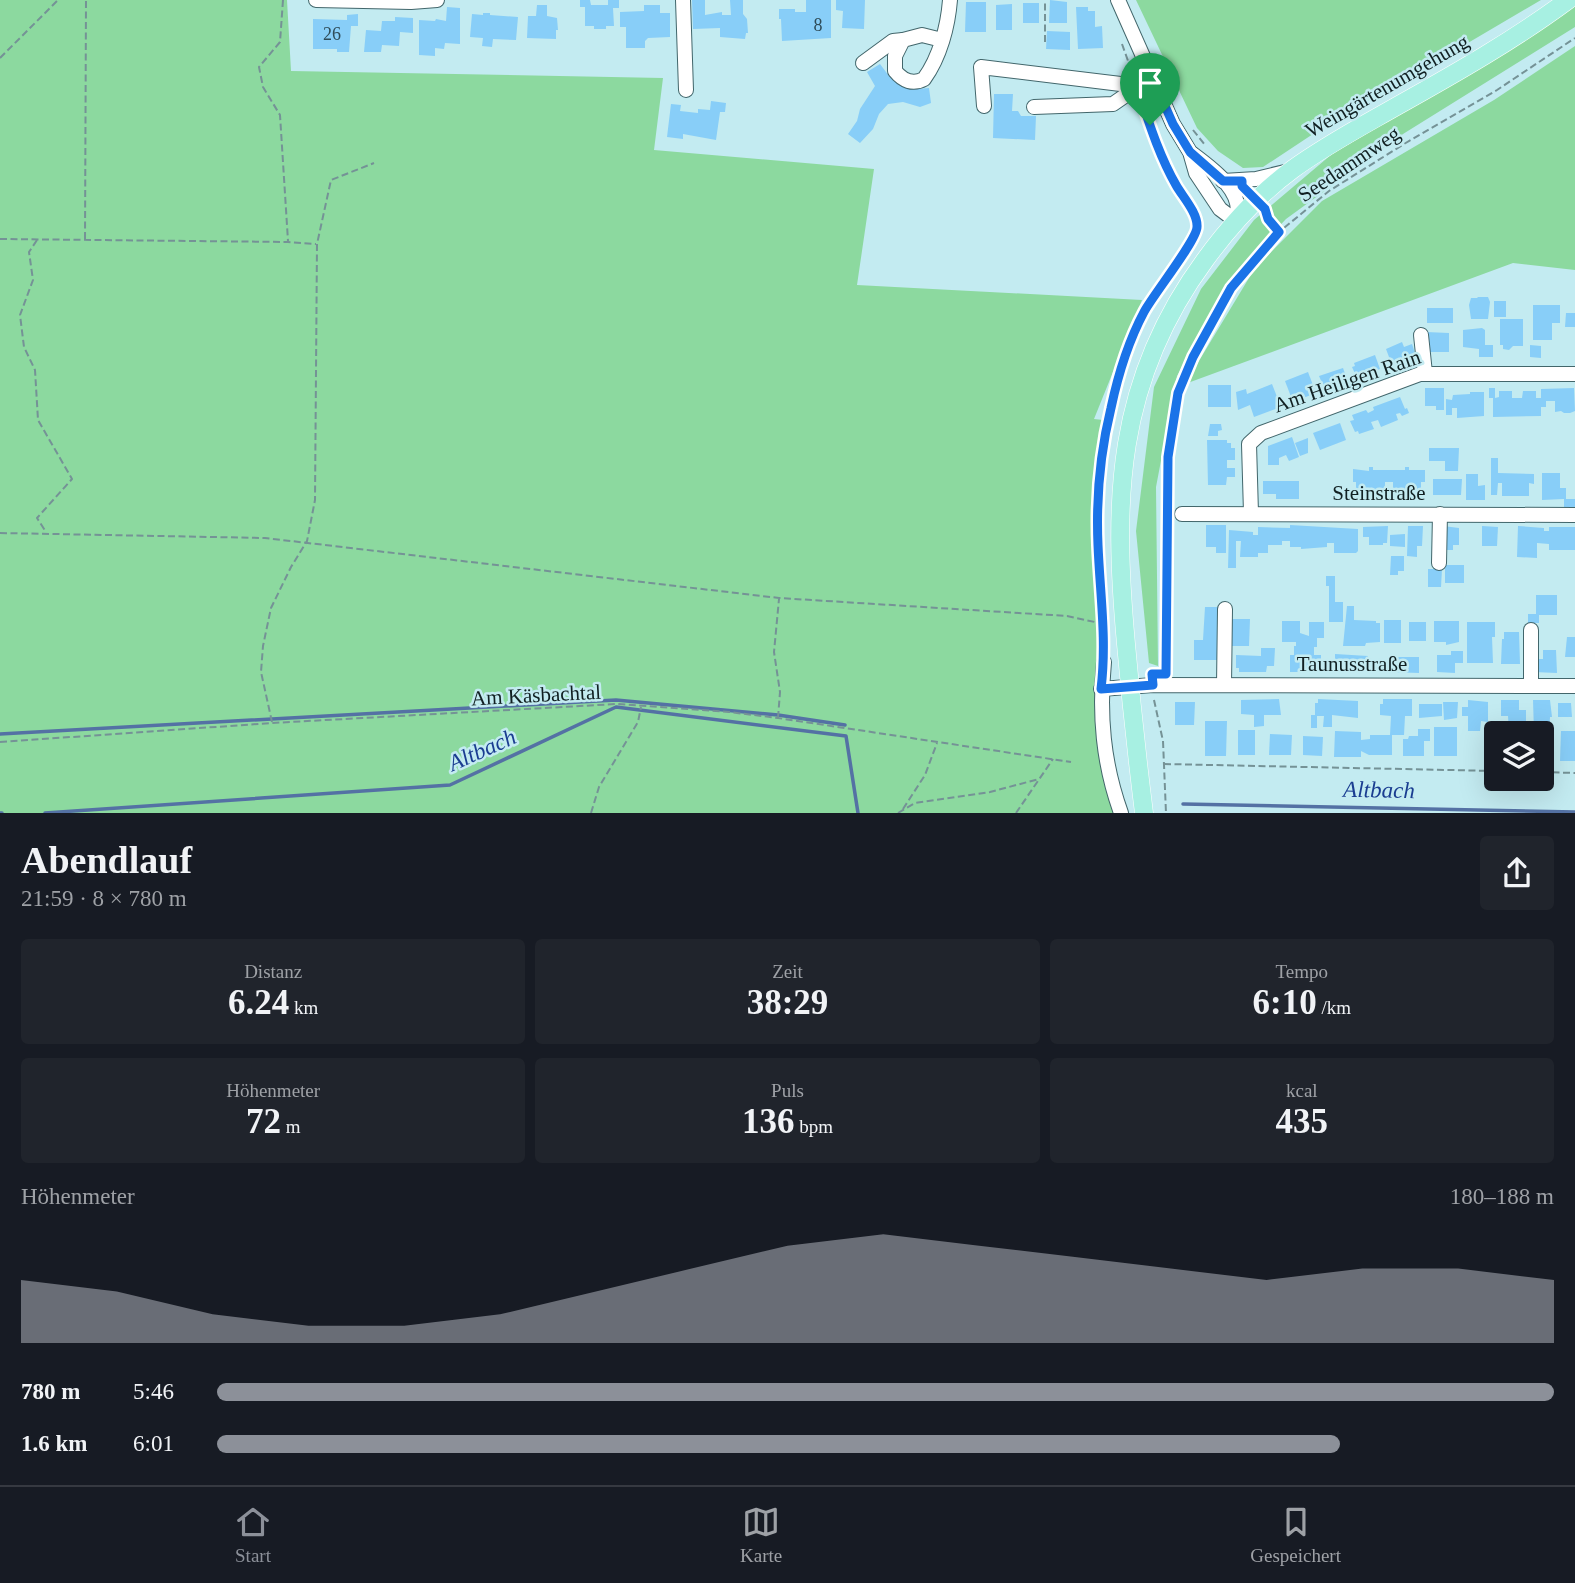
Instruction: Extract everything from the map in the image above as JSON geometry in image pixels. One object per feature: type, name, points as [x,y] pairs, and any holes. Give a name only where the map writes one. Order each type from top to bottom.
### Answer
[{"type":"main road","name":"Weingärtenumgehung","points":[[1144,813],[1129,686],[1119,524],[1122,472],[1133,411],[1142,381],[1166,323],[1198,270],[1236,221],[1291,170],[1334,141],[1495,50],[1568,0]]},
{"type":"street","points":[[316,0],[437,0]]},
{"type":"street","points":[[683,0],[685,90]]},
{"type":"street","points":[[903,40],[895,56],[895,71],[900,77],[915,83],[925,79],[942,40],[950,0]]},
{"type":"street","points":[[1118,0],[1173,124],[1190,152],[1196,173],[1216,203],[1226,215],[1236,221],[1239,205],[1232,191],[1190,152]]},
{"type":"street","points":[[863,63],[893,41],[922,35],[942,40]]},
{"type":"street","points":[[984,106],[981,68],[1137,86]]},
{"type":"street","points":[[1034,107],[1112,104],[1137,86],[1154,81]]},
{"type":"street","points":[[1223,181],[1256,179],[1291,170]]},
{"type":"street","points":[[1421,335],[1425,373]]},
{"type":"street","name":"Am Heiligen Rain","points":[[1251,513],[1249,444],[1255,437],[1425,373],[1575,374]]},
{"type":"street","name":"Steinstraße","points":[[1182,514],[1575,515]]},
{"type":"street","points":[[1439,563],[1440,514]]},
{"type":"street","points":[[1224,685],[1225,609]]},
{"type":"street","points":[[1531,630],[1531,686]]},
{"type":"street","points":[[1104,663],[1101,689],[1105,762],[1121,813]]},
{"type":"street","name":"Taunusstraße","points":[[1101,689],[1153,685],[1575,686]]},
{"type":"path","points":[[0,58],[58,0]]},
{"type":"path","points":[[85,240],[86,0]]},
{"type":"path","points":[[283,0],[280,42],[259,67],[263,87],[280,115],[288,242]]},
{"type":"path","points":[[1045,0],[1045,42]]},
{"type":"path","name":"Seedammweg","points":[[1166,674],[1168,457],[1178,393],[1193,357],[1231,288],[1279,232],[1317,199],[1497,90],[1575,38]]},
{"type":"path","points":[[1104,663],[1098,541],[1099,474],[1111,408],[1123,362],[1143,314],[1191,242],[1198,226],[1195,215],[1167,168],[1121,39]]},
{"type":"path","points":[[1190,125],[1209,150]]},
{"type":"path","points":[[272,723],[261,672],[263,646],[271,608],[307,541],[315,500],[317,244],[331,180],[374,163]]},
{"type":"path","points":[[1256,201],[1265,209],[1268,219],[1279,232]]},
{"type":"path","points":[[0,239],[317,244]]},
{"type":"path","points":[[37,240],[29,252],[33,280],[20,315],[24,347],[34,370],[38,420],[72,480],[37,518],[47,534]]},
{"type":"path","points":[[0,533],[307,541],[779,598],[1067,616],[1104,624]]},
{"type":"path","points":[[778,718],[780,692],[774,652],[779,598]]},
{"type":"path","points":[[1153,685],[1163,741],[1166,813]]},
{"type":"path","name":"Am Käsbachtal","points":[[0,742],[272,723],[617,704],[778,718],[1071,762]]},
{"type":"path","points":[[591,813],[599,787],[638,722],[642,706]]},
{"type":"path","points":[[902,810],[925,775],[937,742]]},
{"type":"path","points":[[1016,813],[1053,759]]},
{"type":"path","points":[[1163,764],[1484,771]]},
{"type":"path","points":[[1554,772],[1575,773]]},
{"type":"path","points":[[898,813],[915,803],[990,792],[1039,779]]},
{"type":"green space","points":[[0,0],[287,0],[291,71],[663,78],[654,150],[874,169],[857,285],[1142,300],[1094,419],[1103,420],[1094,500],[1094,543],[1101,637],[1098,699],[1118,813],[0,813]]},
{"type":"green space","points":[[1136,0],[1541,0],[1310,136],[1263,167],[1243,168],[1218,151],[1197,128]]},
{"type":"green space","points":[[1575,4],[1575,27],[1403,134],[1286,219],[1228,281],[1177,376],[1156,487],[1158,666],[1149,663],[1136,531],[1154,387],[1201,289],[1254,220],[1332,154],[1536,33]]},
{"type":"green space","points":[[1575,46],[1575,270],[1513,263],[1185,384],[1255,268],[1322,201],[1494,100]]},
{"type":"building","points":[[580,0],[590,0],[591,5],[608,5],[608,0],[619,0],[619,8],[613,8],[614,26],[594,29],[594,26],[585,26],[585,7],[580,7]]},
{"type":"building","points":[[692,0],[705,0],[705,15],[722,12],[722,15],[731,15],[730,0],[743,0],[748,33],[745,39],[720,37],[720,28],[693,29]]},
{"type":"building","points":[[806,0],[831,0],[831,38],[782,41],[779,9],[806,12]]},
{"type":"building","points":[[836,0],[865,0],[864,29],[842,28],[843,11],[836,10]]},
{"type":"building","points":[[1050,0],[1067,2],[1067,23],[1049,23]]},
{"type":"building","points":[[966,2],[986,2],[986,32],[965,32]]},
{"type":"building","points":[[1023,3],[1039,3],[1039,23],[1023,23]]},
{"type":"building","points":[[1012,4],[1012,30],[996,30],[996,5]]},
{"type":"building","points":[[537,5],[547,5],[547,16],[557,18],[556,39],[527,38],[528,16],[536,16]]},
{"type":"building","points":[[644,5],[660,5],[660,13],[670,13],[670,37],[648,38],[645,48],[626,48],[626,27],[620,27],[620,12],[644,11]]},
{"type":"building","points":[[447,7],[460,8],[460,44],[445,43],[444,49],[435,48],[435,56],[419,55],[419,20],[446,21]]},
{"type":"building","points":[[1076,7],[1088,7],[1088,11],[1095,11],[1095,27],[1102,26],[1103,48],[1078,49]]},
{"type":"building","points":[[358,14],[358,26],[351,26],[349,52],[313,49],[313,19],[347,20],[347,15]]},
{"type":"building","points":[[472,14],[518,17],[516,40],[493,39],[492,47],[482,46],[483,38],[470,37]]},
{"type":"building","points":[[395,17],[413,18],[413,33],[400,32],[399,46],[382,45],[381,52],[364,52],[366,30],[381,31],[382,21],[395,21]]},
{"type":"building","points":[[1047,31],[1070,32],[1070,50],[1046,49]]},
{"type":"building","points":[[880,64],[889,76],[899,83],[916,89],[929,88],[931,103],[920,107],[903,102],[888,104],[879,114],[873,129],[860,143],[848,134],[875,86],[867,72]]},
{"type":"building","points":[[994,94],[1013,94],[1012,111],[1018,111],[1021,116],[1036,116],[1035,140],[993,138]]},
{"type":"building","points":[[711,101],[726,103],[725,112],[720,112],[716,140],[683,134],[683,139],[667,137],[671,104],[681,105],[680,111],[698,113],[698,109],[710,110]]},
{"type":"building","points":[[1488,297],[1488,319],[1471,319],[1471,298]]},
{"type":"building","points":[[1494,301],[1506,301],[1506,317],[1494,317]]},
{"type":"building","points":[[1533,305],[1560,305],[1560,323],[1552,323],[1552,340],[1533,340]]},
{"type":"building","points":[[1427,308],[1453,308],[1453,323],[1427,323]]},
{"type":"building","points":[[1566,313],[1575,313],[1575,327],[1565,327]]},
{"type":"building","points":[[1500,319],[1523,319],[1523,346],[1503,349],[1503,345],[1500,345]]},
{"type":"building","points":[[1463,330],[1485,330],[1485,345],[1493,345],[1493,357],[1479,357],[1479,349],[1463,347]]},
{"type":"building","points":[[1426,332],[1449,333],[1449,352],[1426,352]]},
{"type":"building","points":[[1402,342],[1404,347],[1412,344],[1416,356],[1392,365],[1386,349]]},
{"type":"building","points":[[1530,345],[1541,346],[1541,358],[1530,357]]},
{"type":"building","points":[[1375,355],[1380,369],[1357,378],[1352,367],[1355,366],[1354,363]]},
{"type":"building","points":[[1343,368],[1348,382],[1325,390],[1319,376]]},
{"type":"building","points":[[1308,372],[1316,393],[1293,402],[1285,381]]},
{"type":"building","points":[[1272,384],[1281,407],[1254,417],[1250,405],[1238,410],[1236,392],[1246,389],[1247,394]]},
{"type":"building","points":[[1208,385],[1231,385],[1231,407],[1208,407]]},
{"type":"building","points":[[1425,388],[1444,388],[1444,410],[1436,410],[1436,406],[1425,406]]},
{"type":"building","points":[[1489,388],[1495,388],[1495,398],[1499,397],[1499,391],[1512,391],[1512,398],[1522,398],[1523,391],[1536,391],[1536,398],[1541,398],[1541,389],[1574,388],[1575,411],[1555,412],[1555,401],[1546,401],[1546,407],[1541,407],[1541,416],[1493,417],[1493,398],[1489,398]]},
{"type":"building","points":[[1484,392],[1484,416],[1457,418],[1457,408],[1452,408],[1452,415],[1446,415],[1446,399],[1452,400],[1453,395]]},
{"type":"building","points":[[1400,397],[1409,413],[1402,416],[1400,413],[1396,414],[1398,420],[1381,427],[1378,420],[1371,422],[1374,429],[1359,434],[1358,431],[1355,432],[1350,421],[1354,420],[1352,415],[1366,410],[1368,413],[1374,410],[1373,407]]},
{"type":"building","points":[[1340,423],[1346,440],[1320,450],[1313,433]]},
{"type":"building","points":[[1210,424],[1221,424],[1222,430],[1218,431],[1218,436],[1208,436]]},
{"type":"building","points":[[1292,437],[1299,457],[1289,461],[1286,455],[1279,458],[1279,465],[1268,465],[1268,446]]},
{"type":"building","points":[[1308,438],[1308,453],[1300,456],[1295,443]]},
{"type":"building","points":[[1207,440],[1227,440],[1227,443],[1231,443],[1231,448],[1235,448],[1235,460],[1227,460],[1227,468],[1235,468],[1235,477],[1227,477],[1226,485],[1208,485]]},
{"type":"building","points":[[1429,448],[1459,448],[1458,471],[1445,471],[1445,461],[1429,461]]},
{"type":"building","points":[[1491,458],[1498,458],[1498,473],[1534,474],[1534,484],[1529,483],[1529,496],[1502,496],[1502,483],[1498,483],[1497,495],[1491,495]]},
{"type":"building","points":[[1369,467],[1373,467],[1373,470],[1405,470],[1405,467],[1409,467],[1409,470],[1425,470],[1425,482],[1421,482],[1421,497],[1393,497],[1393,482],[1385,482],[1385,497],[1356,497],[1353,469],[1369,471]]},
{"type":"building","points":[[1542,473],[1560,473],[1560,488],[1566,488],[1566,499],[1575,499],[1575,508],[1564,508],[1564,499],[1542,500]]},
{"type":"building","points":[[1466,474],[1478,474],[1478,486],[1485,485],[1485,500],[1466,500]]},
{"type":"building","points":[[1433,479],[1462,479],[1461,495],[1433,495]]},
{"type":"building","points":[[1263,481],[1299,481],[1299,499],[1276,499],[1276,494],[1263,494]]},
{"type":"building","points":[[1206,525],[1226,525],[1226,553],[1216,553],[1216,547],[1206,547]]},
{"type":"building","points":[[1290,525],[1358,529],[1358,551],[1334,553],[1334,543],[1327,543],[1327,547],[1301,549],[1290,547],[1290,541],[1282,541],[1282,545],[1268,545],[1268,553],[1258,553],[1258,557],[1240,557],[1241,541],[1236,541],[1236,568],[1228,568],[1229,530],[1253,532],[1253,535],[1258,535],[1258,527],[1290,528]]},
{"type":"building","points":[[1388,526],[1387,543],[1383,545],[1369,545],[1369,537],[1363,537],[1363,527]]},
{"type":"building","points":[[1408,526],[1423,526],[1422,546],[1417,546],[1417,557],[1407,556]]},
{"type":"building","points":[[1443,526],[1459,528],[1459,545],[1453,545],[1453,550],[1443,550]]},
{"type":"building","points":[[1482,526],[1498,527],[1497,546],[1482,546]]},
{"type":"building","points":[[1518,526],[1544,528],[1544,531],[1549,531],[1549,527],[1575,527],[1575,550],[1549,550],[1549,544],[1537,543],[1537,558],[1517,557]]},
{"type":"building","points":[[1405,534],[1405,547],[1390,546],[1390,535]]},
{"type":"building","points":[[1391,556],[1404,556],[1404,571],[1398,571],[1398,575],[1390,575]]},
{"type":"building","points":[[1445,565],[1464,565],[1464,583],[1445,583]]},
{"type":"building","points":[[1428,569],[1442,569],[1441,587],[1428,587]]},
{"type":"building","points":[[1326,576],[1335,576],[1335,602],[1343,602],[1343,622],[1329,622],[1329,586],[1326,586]]},
{"type":"building","points":[[1536,595],[1557,595],[1557,615],[1539,615],[1539,623],[1528,623],[1528,614],[1536,614]]},
{"type":"building","points":[[1347,606],[1354,606],[1354,620],[1380,623],[1380,642],[1366,643],[1365,646],[1343,646]]},
{"type":"building","points":[[1205,607],[1218,607],[1224,660],[1194,660],[1194,640],[1203,640]]},
{"type":"building","points":[[1231,619],[1250,619],[1249,646],[1231,646]]},
{"type":"building","points":[[1384,620],[1401,620],[1401,643],[1384,643]]},
{"type":"building","points":[[1282,621],[1300,621],[1300,633],[1309,636],[1309,622],[1324,622],[1324,638],[1317,638],[1317,647],[1314,647],[1314,655],[1321,655],[1321,672],[1290,672],[1290,655],[1294,655],[1296,642],[1282,642]]},
{"type":"building","points":[[1434,621],[1459,621],[1459,642],[1446,645],[1446,642],[1434,642]]},
{"type":"building","points":[[1409,622],[1426,622],[1426,641],[1409,641]]},
{"type":"building","points":[[1467,622],[1495,622],[1495,637],[1492,637],[1493,663],[1467,663]]},
{"type":"building","points":[[1504,632],[1519,632],[1520,664],[1501,664]]},
{"type":"building","points":[[1567,637],[1575,637],[1575,657],[1565,657]]},
{"type":"building","points":[[1261,648],[1275,648],[1274,666],[1267,666],[1266,672],[1239,672],[1239,668],[1236,668],[1236,655],[1261,656]]},
{"type":"building","points":[[1543,650],[1556,650],[1557,673],[1534,672],[1532,659],[1543,659]]},
{"type":"building","points":[[1451,651],[1463,651],[1463,663],[1455,663],[1455,673],[1437,672],[1437,655],[1451,655]]},
{"type":"building","points":[[1335,654],[1368,656],[1368,672],[1335,672]]},
{"type":"building","points":[[1390,657],[1419,657],[1419,673],[1390,672]]},
{"type":"building","points":[[1279,699],[1281,715],[1264,715],[1264,726],[1254,727],[1254,715],[1241,714],[1241,700]]},
{"type":"building","points":[[1318,699],[1358,701],[1358,718],[1332,715],[1332,727],[1323,727],[1324,716],[1317,716],[1317,728],[1311,728],[1311,715],[1315,715],[1315,703],[1318,703]]},
{"type":"building","points":[[1383,699],[1412,699],[1412,716],[1405,716],[1404,735],[1390,735],[1391,716],[1380,715]]},
{"type":"building","points":[[1468,700],[1488,702],[1488,721],[1481,721],[1480,731],[1468,731],[1468,716],[1462,716],[1462,707],[1468,707]]},
{"type":"building","points":[[1501,700],[1519,700],[1519,710],[1526,710],[1526,721],[1508,721],[1508,716],[1501,716]]},
{"type":"building","points":[[1533,700],[1550,700],[1552,717],[1550,721],[1534,721]]},
{"type":"building","points":[[1175,702],[1195,702],[1194,725],[1175,725]]},
{"type":"building","points":[[1443,702],[1458,702],[1457,718],[1444,720]]},
{"type":"building","points":[[1558,703],[1571,703],[1572,717],[1558,717]]},
{"type":"building","points":[[1419,704],[1442,704],[1442,716],[1419,718]]},
{"type":"building","points":[[1205,721],[1227,721],[1226,756],[1205,756]]},
{"type":"building","points":[[1434,727],[1457,727],[1457,756],[1434,756]]},
{"type":"building","points":[[1418,729],[1430,729],[1430,741],[1424,741],[1424,756],[1403,756],[1403,739],[1418,736]]},
{"type":"building","points":[[1238,730],[1255,730],[1255,755],[1238,755]]},
{"type":"building","points":[[1335,731],[1361,732],[1361,740],[1370,739],[1370,735],[1392,735],[1392,755],[1369,755],[1361,751],[1361,757],[1334,757]]},
{"type":"building","points":[[1561,731],[1575,731],[1575,761],[1560,761]]},
{"type":"building","points":[[1270,734],[1292,735],[1291,755],[1269,755]]},
{"type":"building","points":[[1303,736],[1323,737],[1322,756],[1303,755]]},
{"type":"waterway","points":[[0,734],[616,700],[778,715],[845,725]]},
{"type":"waterway","name":"Altbach","points":[[45,813],[450,785],[616,707],[846,736],[858,813]]},
{"type":"waterway","name":"Altbach","points":[[1183,804],[1575,812]]},
{"type":"route","points":[[1154,81],[1173,124],[1190,152],[1223,181],[1242,181],[1242,186],[1265,209],[1268,219],[1279,232],[1231,288],[1193,357],[1178,393],[1168,457],[1166,674],[1152,674],[1153,685],[1101,689],[1105,644],[1098,508],[1099,474],[1106,429],[1129,344],[1151,299],[1191,242],[1198,226],[1195,215],[1167,168],[1150,125],[1137,86],[1154,81]]}]
